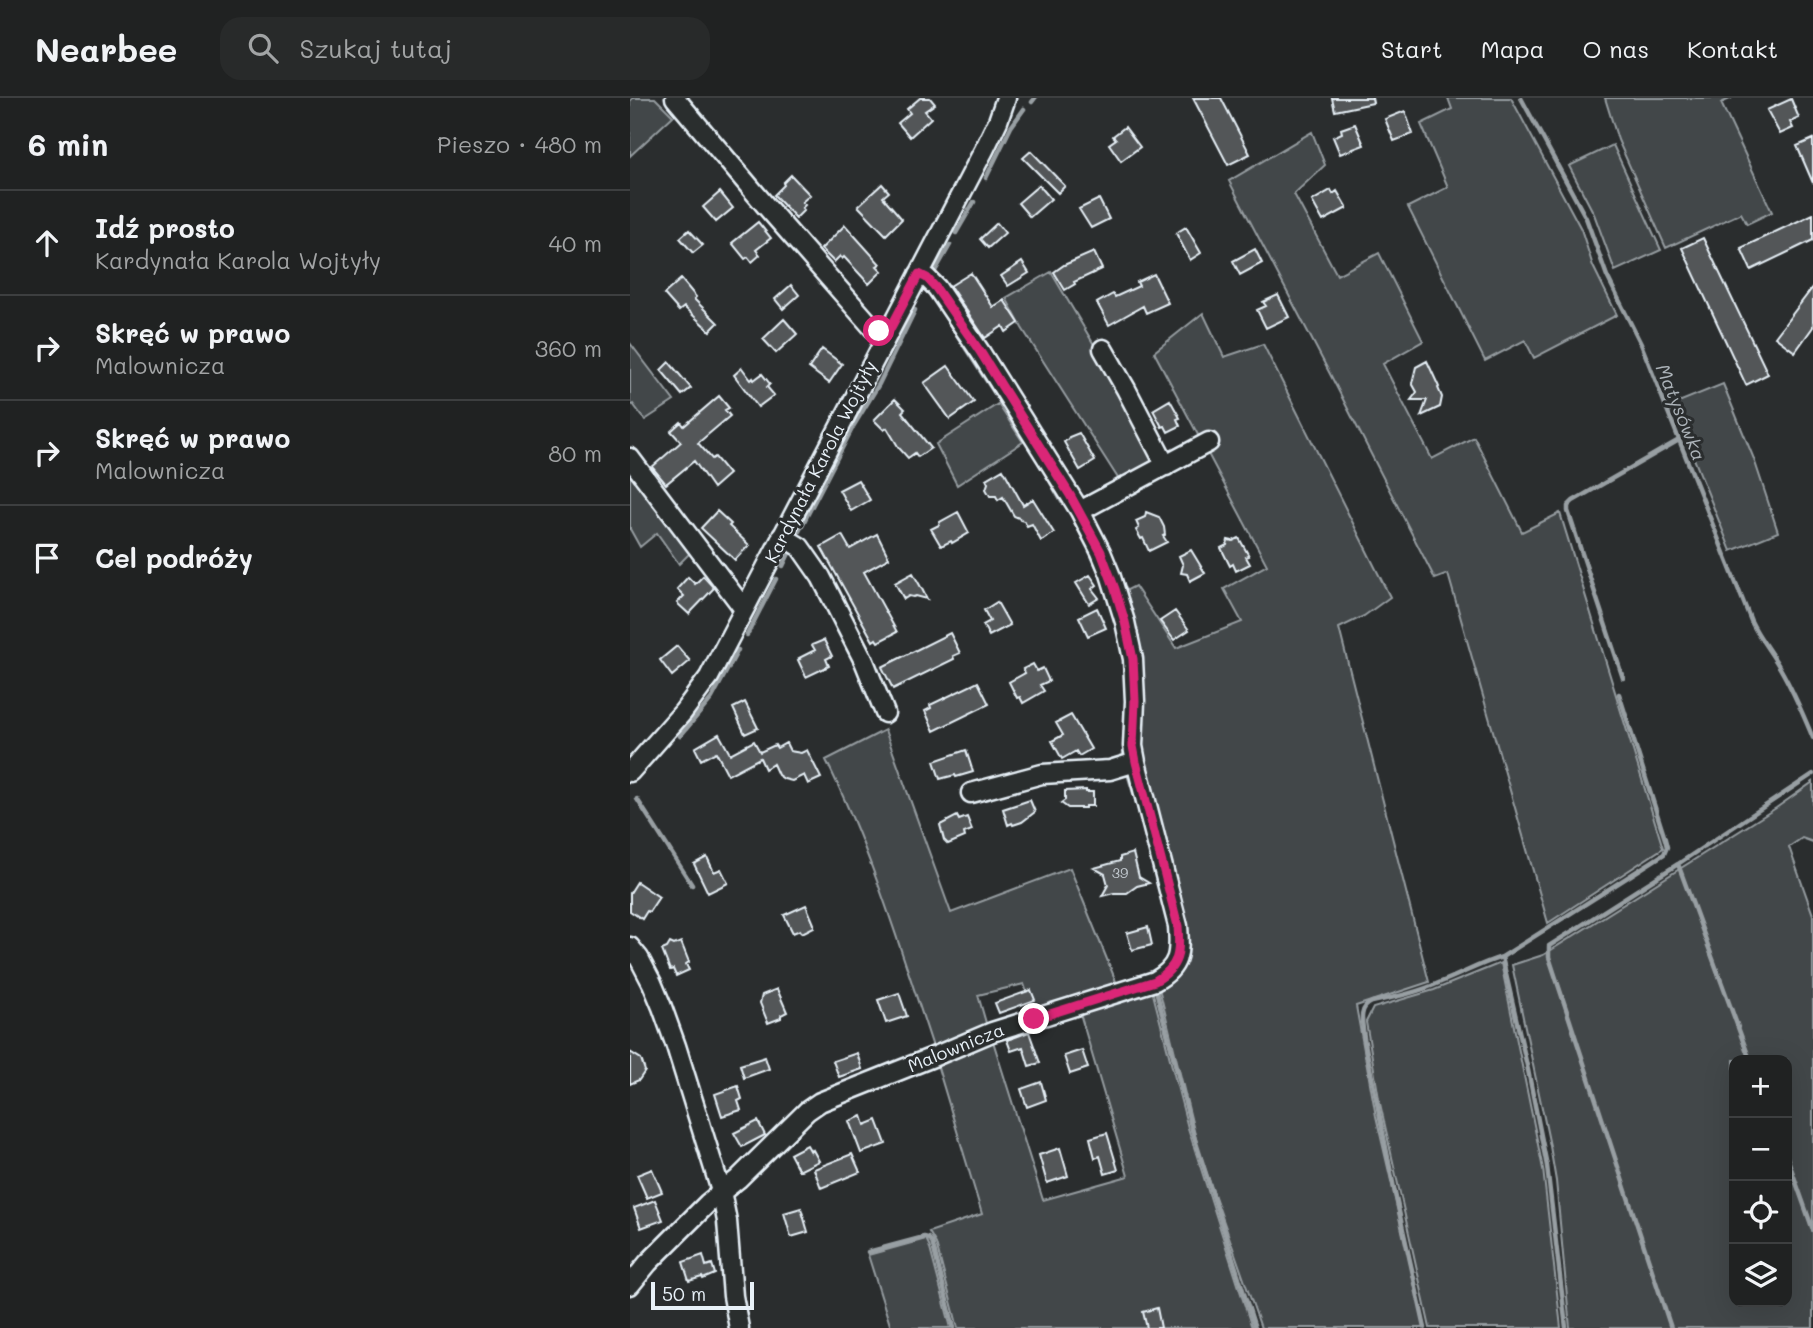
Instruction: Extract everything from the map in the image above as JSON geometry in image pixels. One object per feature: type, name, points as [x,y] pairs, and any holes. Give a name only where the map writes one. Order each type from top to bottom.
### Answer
[{"type":"street","points":[[675,98],[873,328],[887,335]]},
{"type":"street","name":"Kardynała Karola Wojtyły","points":[[630,772],[702,687],[999,121],[1006,98]]},
{"type":"street","name":"Malownicza","points":[[721,1191],[738,1179],[807,1111],[825,1099],[992,1032],[1155,981],[1171,971],[1178,952],[1178,926],[1133,746],[1133,659],[1110,574],[1080,511],[981,353],[944,299],[927,278],[919,274]]},
{"type":"street","points":[[1102,349],[1166,466]]},
{"type":"street","points":[[1080,511],[1209,442]]},
{"type":"street","points":[[630,458],[744,609]]},
{"type":"street","points":[[782,536],[800,547],[821,577],[864,660],[885,713]]},
{"type":"street","points":[[971,793],[1042,774],[1110,770],[1136,762]]},
{"type":"street","points":[[630,947],[639,958],[662,1007],[721,1191],[739,1328]]},
{"type":"street","points":[[630,1285],[721,1191]]},
{"type":"shaded area","points":[[633,98],[655,98],[673,116],[630,156],[630,101]]},
{"type":"shaded area","points":[[1448,98],[1511,98],[1581,229],[1593,266],[1617,315],[1534,358],[1525,340],[1485,361],[1408,207],[1448,187],[1421,124],[1452,109]]},
{"type":"shaded area","points":[[1605,98],[1732,98],[1721,103],[1772,212],[1747,224],[1741,213],[1666,248],[1618,140]]},
{"type":"shaded area","points":[[1312,132],[1325,165],[1294,194],[1337,275],[1379,253],[1423,341],[1383,364],[1432,459],[1474,437],[1522,532],[1560,513],[1663,848],[1548,923],[1448,574],[1435,579],[1229,181]]},
{"type":"shaded area","points":[[1613,145],[1661,250],[1615,271],[1594,214],[1569,166]]},
{"type":"shaded area","points":[[1051,272],[1122,392],[1159,464],[1121,483],[1022,328],[1006,298]]},
{"type":"shaded area","points":[[1203,313],[1224,357],[1263,344],[1390,597],[1364,616],[1339,628],[1429,982],[1356,1006],[1376,1116],[1425,1328],[1261,1328],[1199,1151],[1158,984],[1182,959],[1141,766],[1121,593],[1135,586],[1176,648],[1242,622],[1224,589],[1267,565],[1154,352]]},
{"type":"shaded area","points":[[630,343],[674,401],[645,420],[633,404],[630,406]]},
{"type":"shaded area","points":[[1723,384],[1754,459],[1778,532],[1731,551],[1687,441],[1676,403]]},
{"type":"shaded area","points":[[998,404],[1023,442],[957,485],[936,444]]},
{"type":"shaded area","points":[[630,467],[692,551],[679,564],[657,533],[640,547],[630,529]]},
{"type":"shaded area","points":[[885,730],[951,913],[1070,868],[1117,984],[1034,1014],[1024,984],[978,995],[988,1030],[935,1053],[872,867],[826,760]]},
{"type":"shaded area","points":[[1813,782],[1813,842],[1802,838],[1789,847],[1813,915],[1813,1328],[1570,1328],[1556,1181],[1512,965],[1543,955]]},
{"type":"shaded area","points":[[1501,963],[1543,1169],[1561,1328],[1430,1328],[1379,1099],[1366,1022],[1373,1008],[1434,990]]},
{"type":"shaded area","points":[[1151,986],[1188,1128],[1252,1328],[958,1328],[936,1244],[929,1232],[982,1214],[936,1061],[992,1038],[1043,1200],[1128,1176],[1079,1010]]},
{"type":"shaded area","points":[[926,1239],[951,1328],[891,1328],[868,1255]]},
{"type":"building","points":[[920,98],[930,98],[935,104],[925,111],[931,118],[910,137],[898,123],[910,113],[907,109]]},
{"type":"building","points":[[1193,98],[1221,98],[1250,154],[1228,165]]},
{"type":"building","points":[[1332,98],[1372,98],[1373,103],[1335,111]]},
{"type":"building","points":[[1791,99],[1799,118],[1790,122],[1793,128],[1780,134],[1767,110]]},
{"type":"building","points":[[1405,111],[1413,134],[1394,141],[1385,119]]},
{"type":"building","points":[[1355,124],[1364,145],[1340,154],[1333,137],[1342,133],[1341,129]]},
{"type":"building","points":[[1125,127],[1140,147],[1121,161],[1109,144],[1116,139],[1113,136]]},
{"type":"building","points":[[1813,139],[1813,183],[1797,146]]},
{"type":"building","points":[[1031,151],[1065,186],[1058,193],[1023,158]]},
{"type":"building","points":[[791,175],[810,195],[802,202],[805,205],[802,208],[804,210],[796,218],[774,195]]},
{"type":"building","points":[[882,184],[889,192],[883,197],[902,219],[886,235],[858,206]]},
{"type":"building","points":[[1039,185],[1051,199],[1030,217],[1018,203]]},
{"type":"building","points":[[1331,190],[1333,194],[1337,191],[1347,208],[1323,221],[1312,201]]},
{"type":"building","points":[[720,192],[733,208],[716,222],[703,207]]},
{"type":"building","points":[[1099,199],[1109,219],[1091,228],[1079,209]]},
{"type":"building","points":[[1813,214],[1813,240],[1751,270],[1741,248]]},
{"type":"building","points":[[758,222],[771,238],[756,250],[760,255],[752,262],[748,257],[745,259],[732,243]]},
{"type":"building","points":[[997,223],[1005,233],[988,248],[980,239]]},
{"type":"building","points":[[845,225],[880,264],[877,266],[882,271],[869,284],[844,257],[842,259],[840,256],[834,262],[821,249]]},
{"type":"building","points":[[1186,227],[1201,253],[1190,260],[1176,233]]},
{"type":"building","points":[[689,230],[703,245],[693,253],[680,238]]},
{"type":"building","points":[[1703,238],[1768,374],[1746,385],[1682,248]]},
{"type":"building","points":[[1255,249],[1262,263],[1240,275],[1233,261]]},
{"type":"building","points":[[1094,252],[1102,269],[1074,282],[1075,284],[1065,290],[1054,272]]},
{"type":"building","points":[[1022,262],[1029,273],[1008,286],[1001,276]]},
{"type":"building","points":[[971,273],[993,307],[1004,300],[1019,323],[1006,332],[1003,326],[985,338],[950,286]]},
{"type":"building","points":[[1154,274],[1168,303],[1146,313],[1143,306],[1109,325],[1097,303],[1113,294],[1115,297],[1139,286],[1137,282]]},
{"type":"building","points":[[681,279],[696,297],[694,299],[718,323],[710,331],[684,307],[679,311],[664,294]]},
{"type":"building","points":[[791,285],[799,295],[783,309],[775,299]]},
{"type":"building","points":[[1813,287],[1813,327],[1795,352],[1775,337]]},
{"type":"building","points":[[1278,295],[1289,317],[1266,328],[1257,310],[1266,306],[1263,302]]},
{"type":"building","points":[[784,319],[797,334],[776,353],[763,339]]},
{"type":"building","points":[[822,349],[842,364],[829,383],[809,368]]},
{"type":"building","points":[[1427,361],[1442,397],[1440,407],[1421,416],[1427,400],[1411,400],[1417,392],[1412,383],[1416,367]]},
{"type":"building","points":[[669,362],[691,388],[682,395],[661,370]]},
{"type":"building","points":[[948,366],[974,402],[950,419],[924,383]]},
{"type":"building","points":[[742,368],[751,380],[762,374],[770,384],[767,387],[774,395],[758,407],[734,375]]},
{"type":"building","points":[[719,396],[729,408],[725,410],[730,416],[698,443],[712,459],[715,457],[729,474],[713,488],[694,461],[666,484],[652,467],[681,442],[671,431],[681,422],[684,426]]},
{"type":"building","points":[[895,399],[905,409],[902,412],[931,448],[918,457],[915,453],[908,458],[887,428],[884,430],[874,420]]},
{"type":"building","points":[[1170,400],[1180,418],[1177,419],[1180,426],[1168,432],[1165,426],[1162,427],[1153,410]]},
{"type":"building","points":[[1079,433],[1095,461],[1080,470],[1064,442]]},
{"type":"building","points":[[1003,469],[1023,505],[1033,499],[1054,533],[1041,541],[1032,524],[1027,526],[1024,521],[1014,516],[1003,497],[998,500],[996,496],[990,496],[986,489],[986,479]]},
{"type":"building","points":[[858,480],[870,500],[851,511],[839,490]]},
{"type":"building","points":[[717,511],[749,545],[735,560],[701,528]]},
{"type":"building","points":[[958,512],[969,533],[941,546],[931,529]]},
{"type":"building","points":[[1146,512],[1159,517],[1167,542],[1149,551],[1136,530],[1139,528],[1136,521],[1145,517]]},
{"type":"building","points":[[877,534],[889,558],[864,572],[897,632],[878,642],[876,639],[873,641],[821,547],[842,535],[850,549]]},
{"type":"building","points":[[1239,538],[1249,556],[1246,557],[1250,564],[1236,571],[1233,564],[1230,566],[1221,548],[1227,545],[1228,540]]},
{"type":"building","points":[[1191,550],[1205,573],[1190,581],[1187,574],[1181,573],[1183,565],[1179,556]]},
{"type":"building","points":[[913,573],[927,599],[909,596],[904,599],[895,583]]},
{"type":"building","points":[[1090,575],[1097,585],[1092,589],[1099,598],[1089,604],[1076,583]]},
{"type":"building","points":[[703,576],[714,588],[689,614],[677,603],[684,596],[677,589],[688,577],[695,584]]},
{"type":"building","points":[[997,602],[1010,625],[989,636],[983,625],[990,621],[984,610]]},
{"type":"building","points":[[1097,608],[1106,628],[1088,636],[1079,617]]},
{"type":"building","points":[[1175,611],[1189,630],[1174,640],[1160,621]]},
{"type":"building","points":[[950,633],[960,653],[953,656],[954,659],[893,689],[882,667]]},
{"type":"building","points":[[824,640],[832,656],[826,659],[829,666],[806,677],[798,660],[815,650],[812,645]]},
{"type":"building","points":[[677,646],[690,661],[672,676],[660,660]]},
{"type":"building","points":[[1033,664],[1037,671],[1043,668],[1049,681],[1040,685],[1044,691],[1023,703],[1020,697],[1017,698],[1009,682],[1025,673],[1023,669]]},
{"type":"building","points":[[978,682],[989,704],[934,731],[925,711],[931,708],[930,705]]},
{"type":"building","points":[[745,702],[758,728],[745,734],[733,708]]},
{"type":"building","points":[[1071,715],[1091,749],[1079,756],[1076,751],[1062,759],[1052,741],[1063,735],[1056,723]]},
{"type":"building","points":[[719,734],[730,754],[754,741],[760,752],[786,743],[790,751],[801,753],[807,750],[821,778],[808,784],[804,775],[792,781],[784,779],[778,775],[773,764],[765,769],[760,758],[728,775],[716,752],[701,760],[695,748]]},
{"type":"building","points":[[966,750],[973,772],[940,779],[934,761]]},
{"type":"building","points":[[1065,791],[1093,792],[1093,806],[1068,808],[1061,803],[1065,800]]},
{"type":"building","points":[[1030,800],[1035,812],[1022,822],[1008,825],[1003,809]]},
{"type":"building","points":[[957,816],[959,820],[967,817],[972,830],[964,833],[965,837],[948,844],[944,840],[940,825]]},
{"type":"building","points":[[1133,853],[1139,877],[1149,883],[1137,886],[1127,893],[1102,896],[1108,885],[1105,874],[1094,868],[1120,861],[1120,857]]},
{"type":"building","points":[[707,857],[714,872],[721,869],[728,883],[708,893],[694,864]]},
{"type":"building","points":[[637,882],[659,897],[642,919],[630,911],[630,893]]},
{"type":"building","points":[[806,905],[814,927],[802,933],[800,930],[793,933],[784,915]]},
{"type":"building","points":[[1148,927],[1152,945],[1132,950],[1127,933]]},
{"type":"building","points":[[681,942],[689,962],[686,964],[689,970],[676,976],[673,969],[670,970],[662,950],[670,943],[674,945]]},
{"type":"building","points":[[777,989],[787,1012],[781,1015],[781,1018],[768,1023],[760,1003],[762,995]]},
{"type":"building","points":[[1031,990],[1035,1000],[999,1013],[995,1003]]},
{"type":"building","points":[[899,993],[907,1016],[886,1023],[878,1000]]},
{"type":"building","points":[[1029,1032],[1040,1063],[1029,1066],[1023,1047],[1011,1051],[1007,1040]]},
{"type":"building","points":[[1082,1050],[1088,1068],[1070,1074],[1064,1056]]},
{"type":"building","points":[[630,1052],[641,1059],[645,1071],[639,1080],[630,1084]]},
{"type":"building","points":[[857,1053],[862,1069],[839,1077],[833,1061]]},
{"type":"building","points":[[765,1057],[769,1069],[744,1078],[740,1065]]},
{"type":"building","points":[[1041,1082],[1046,1100],[1027,1107],[1021,1089]]},
{"type":"building","points":[[738,1086],[742,1099],[738,1101],[741,1110],[722,1116],[715,1094]]},
{"type":"building","points":[[862,1116],[865,1125],[877,1120],[886,1144],[861,1153],[849,1121]]},
{"type":"building","points":[[758,1121],[765,1135],[742,1147],[734,1133]]},
{"type":"building","points":[[1107,1133],[1118,1170],[1105,1174],[1100,1156],[1095,1158],[1090,1138]]},
{"type":"building","points":[[807,1145],[819,1161],[799,1171],[790,1154]]},
{"type":"building","points":[[1060,1148],[1068,1176],[1047,1183],[1039,1155]]},
{"type":"building","points":[[852,1154],[860,1172],[821,1188],[814,1169]]},
{"type":"building","points":[[652,1169],[662,1192],[647,1198],[637,1175]]},
{"type":"building","points":[[655,1200],[663,1220],[641,1228],[634,1208]]},
{"type":"building","points":[[801,1208],[808,1232],[791,1237],[784,1213]]},
{"type":"building","points":[[703,1255],[706,1266],[712,1264],[715,1274],[689,1281],[683,1262]]},
{"type":"building","points":[[1157,1308],[1161,1328],[1147,1328],[1143,1312]]},
{"type":"waterway","points":[[1032,102],[1035,98]]},
{"type":"waterway","name":"Matysówka","points":[[1521,98],[1586,218],[1607,276],[1641,344],[1751,621],[1785,676],[1813,738]]},
{"type":"waterway","points":[[986,178],[1011,127],[1024,109]]},
{"type":"waterway","points":[[956,233],[974,202]]},
{"type":"waterway","points":[[934,273],[950,245]]},
{"type":"waterway","points":[[797,535],[854,425],[879,384],[915,310]]},
{"type":"waterway","points":[[943,313],[1014,423]]},
{"type":"waterway","points":[[1623,678],[1568,506],[1679,440]]},
{"type":"waterway","points":[[1040,463],[1062,502]]},
{"type":"waterway","points":[[1075,522],[1084,539]]},
{"type":"waterway","points":[[783,566],[791,549]]},
{"type":"waterway","points":[[1090,551],[1104,582]]},
{"type":"waterway","points":[[747,635],[776,579]]},
{"type":"waterway","points":[[680,736],[712,698],[738,650]]},
{"type":"waterway","points":[[1425,1328],[1364,1038],[1364,1008],[1372,1002],[1424,989],[1502,957],[1664,854],[1667,847],[1665,839],[1619,694]]},
{"type":"waterway","points":[[1124,754],[1125,731]]},
{"type":"waterway","points":[[1128,773],[1142,819]]},
{"type":"waterway","points":[[1748,1055],[1678,864],[1813,774]]},
{"type":"waterway","points":[[637,799],[692,885]]},
{"type":"waterway","points":[[1671,1328],[1549,957],[1549,946],[1678,864]]},
{"type":"waterway","points":[[1502,957],[1547,1166],[1566,1328]]},
{"type":"waterway","points":[[1155,986],[1192,1130],[1255,1328]]},
{"type":"waterway","points":[[1792,1171],[1813,1230]]},
{"type":"waterway","points":[[868,1252],[928,1238],[932,1242],[954,1328]]},
{"type":"route","points":[[879,331],[887,335],[919,274],[927,278],[981,353],[1080,511],[1110,574],[1125,622],[1135,681],[1133,746],[1178,926],[1178,952],[1171,971],[1155,981],[1034,1019]]}]
